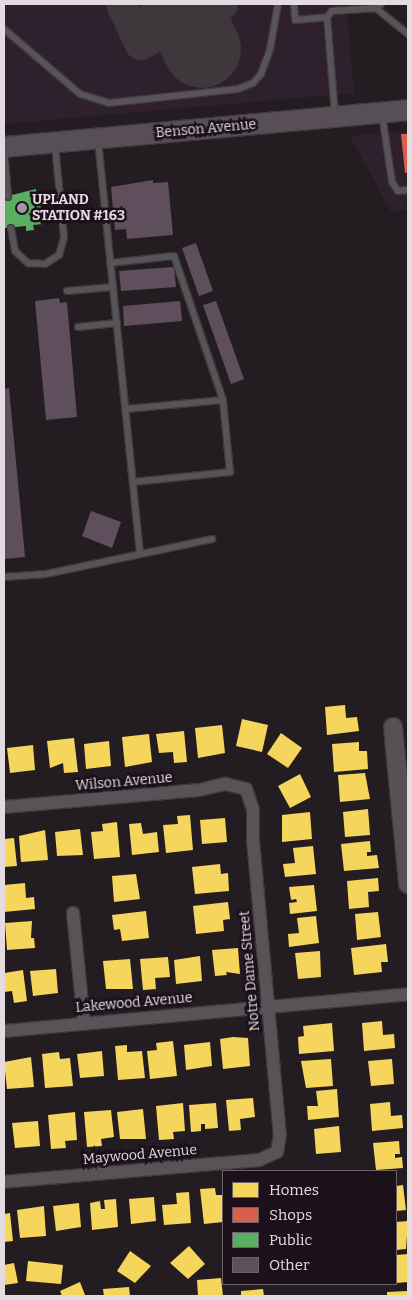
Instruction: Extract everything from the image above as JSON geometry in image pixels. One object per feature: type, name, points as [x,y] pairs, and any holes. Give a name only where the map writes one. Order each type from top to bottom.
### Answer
[{"type":"main road","name":"Benson Avenue","points":[[4,147],[408,110]]},
{"type":"street","points":[[393,727],[408,884]]},
{"type":"street","name":"Wilson Avenue","points":[[4,808],[200,790],[226,784],[246,789]]},
{"type":"street","name":"Notre Dame Street","points":[[246,789],[253,809],[253,840],[280,1134],[277,1152]]},
{"type":"street","points":[[73,913],[84,1023]]},
{"type":"street","name":"Lakewood Avenue","points":[[4,1031],[408,994]]},
{"type":"street","name":"Maywood Avenue","points":[[4,1182],[259,1160],[277,1152]]},
{"type":"lane","points":[[4,29],[80,94],[109,103],[238,89],[253,83],[261,74],[270,49],[278,4]]},
{"type":"lane","points":[[294,4],[295,20],[327,17]]},
{"type":"lane","points":[[335,117],[327,17],[332,11],[380,6],[408,34]]},
{"type":"lane","points":[[382,113],[392,182],[398,191],[408,190]]},
{"type":"lane","points":[[98,139],[140,554]]},
{"type":"lane","points":[[11,228],[15,251],[28,263],[45,264],[59,254],[64,238],[55,142]]},
{"type":"lane","points":[[4,147],[8,196]]},
{"type":"lane","points":[[110,263],[174,256],[223,400],[230,472],[133,482]]},
{"type":"lane","points":[[67,291],[113,287]]},
{"type":"lane","points":[[78,327],[117,323]]},
{"type":"lane","points":[[126,409],[223,400]]},
{"type":"lane","points":[[4,577],[46,574],[212,539]]},
{"type":"shaded area","points":[[4,4],[346,4],[354,93],[4,124]]},
{"type":"shaded area","points":[[408,131],[408,210],[391,212],[350,136]]},
{"type":"building: Homes","points":[[345,705],[346,718],[357,717],[359,731],[327,735],[325,707]]},
{"type":"building: Homes","points":[[242,719],[268,725],[262,752],[236,746]]},
{"type":"building: Homes","points":[[222,725],[225,753],[198,758],[195,728]]},
{"type":"building: Homes","points":[[184,731],[187,762],[174,763],[173,752],[159,753],[156,734]]},
{"type":"building: Homes","points":[[281,733],[302,748],[288,768],[267,754]]},
{"type":"building: Homes","points":[[149,734],[152,762],[125,767],[122,737]]},
{"type":"building: Homes","points":[[74,738],[78,772],[64,773],[63,763],[50,768],[47,741]]},
{"type":"building: Homes","points":[[109,741],[111,766],[86,769],[84,744]]},
{"type":"building: Homes","points":[[359,742],[359,751],[367,751],[368,769],[334,772],[332,744]]},
{"type":"building: Homes","points":[[33,745],[35,770],[10,773],[7,748]]},
{"type":"building: Homes","points":[[365,773],[370,799],[340,802],[338,775]]},
{"type":"building: Homes","points":[[300,774],[311,797],[290,808],[278,786]]},
{"type":"building: Homes","points":[[368,809],[370,835],[345,837],[343,812]]},
{"type":"building: Homes","points":[[310,812],[312,839],[282,842],[282,815]]},
{"type":"building: Homes","points":[[190,815],[193,850],[166,853],[163,825],[178,824],[177,816]]},
{"type":"building: Homes","points":[[225,818],[227,842],[202,844],[200,820]]},
{"type":"building: Homes","points":[[117,822],[120,857],[94,859],[91,832],[103,831],[102,824]]},
{"type":"building: Homes","points":[[141,823],[143,834],[157,832],[159,852],[132,855],[129,824]]},
{"type":"building: Homes","points":[[80,829],[83,855],[57,856],[55,832]]},
{"type":"building: Homes","points":[[45,830],[48,860],[21,862],[19,836]]},
{"type":"building: Homes","points":[[14,838],[17,866],[4,867],[4,839]]},
{"type":"building: Homes","points":[[370,841],[371,852],[367,852],[367,856],[377,855],[379,868],[344,871],[341,844]]},
{"type":"building: Homes","points":[[313,846],[316,874],[285,877],[283,864],[295,863],[293,848]]},
{"type":"building: Homes","points":[[220,864],[221,874],[228,873],[229,891],[195,894],[192,867]]},
{"type":"building: Homes","points":[[136,874],[140,899],[114,902],[112,876]]},
{"type":"building: Homes","points":[[378,878],[379,891],[368,892],[369,907],[349,909],[347,881]]},
{"type":"building: Homes","points":[[25,883],[26,898],[34,897],[35,909],[4,912],[4,885]]},
{"type":"building: Homes","points":[[314,885],[317,911],[290,914],[289,903],[297,902],[296,899],[291,900],[289,887]]},
{"type":"building: Homes","points":[[228,902],[230,919],[223,920],[224,931],[196,934],[193,906]]},
{"type":"building: Homes","points":[[146,911],[149,938],[122,941],[120,929],[114,930],[112,915]]},
{"type":"building: Homes","points":[[378,912],[381,937],[357,940],[355,914]]},
{"type":"building: Homes","points":[[316,916],[319,943],[289,947],[288,934],[299,933],[297,918]]},
{"type":"building: Homes","points":[[32,921],[31,938],[34,938],[35,948],[7,950],[5,923]]},
{"type":"building: Homes","points":[[386,944],[388,962],[381,962],[382,972],[354,975],[351,948]]},
{"type":"building: Homes","points":[[238,948],[240,974],[226,972],[227,975],[215,976],[212,950]]},
{"type":"building: Homes","points":[[320,951],[321,977],[298,979],[295,953]]},
{"type":"building: Homes","points":[[200,956],[202,981],[176,984],[174,960]]},
{"type":"building: Homes","points":[[168,957],[170,977],[155,978],[156,989],[143,990],[140,959]]},
{"type":"building: Homes","points":[[130,959],[133,989],[106,989],[103,961]]},
{"type":"building: Homes","points":[[56,969],[58,993],[33,996],[30,971]]},
{"type":"building: Homes","points":[[23,970],[27,1001],[14,1003],[12,991],[4,992],[4,973]]},
{"type":"building: Homes","points":[[382,1021],[383,1035],[394,1034],[395,1048],[364,1051],[362,1023]]},
{"type":"building: Homes","points":[[332,1023],[334,1051],[299,1054],[298,1037],[304,1036],[303,1026]]},
{"type":"building: Homes","points":[[233,1037],[248,1038],[250,1066],[223,1069],[220,1039]]},
{"type":"building: Homes","points":[[173,1041],[177,1076],[150,1079],[147,1051],[157,1050],[156,1043]]},
{"type":"building: Homes","points":[[210,1042],[212,1066],[186,1070],[184,1045]]},
{"type":"building: Homes","points":[[127,1045],[127,1052],[142,1051],[145,1078],[118,1080],[115,1046]]},
{"type":"building: Homes","points":[[102,1051],[104,1076],[80,1078],[77,1054]]},
{"type":"building: Homes","points":[[59,1052],[60,1059],[70,1058],[73,1086],[45,1088],[42,1054]]},
{"type":"building: Homes","points":[[31,1057],[34,1087],[7,1089],[4,1062]]},
{"type":"building: Homes","points":[[331,1059],[333,1086],[306,1088],[301,1061]]},
{"type":"building: Homes","points":[[392,1059],[394,1084],[371,1086],[368,1061]]},
{"type":"building: Homes","points":[[337,1089],[339,1117],[308,1120],[307,1106],[318,1106],[316,1091]]},
{"type":"building: Homes","points":[[253,1098],[255,1117],[240,1119],[241,1130],[229,1131],[226,1100]]},
{"type":"building: Homes","points":[[390,1102],[391,1116],[402,1115],[403,1128],[372,1131],[370,1104]]},
{"type":"building: Homes","points":[[183,1103],[185,1131],[173,1132],[174,1139],[159,1140],[156,1106]]},
{"type":"building: Homes","points":[[216,1103],[218,1128],[205,1129],[205,1124],[201,1124],[201,1131],[191,1132],[189,1105]]},
{"type":"building: Homes","points":[[143,1109],[146,1139],[120,1139],[117,1112]]},
{"type":"building: Homes","points":[[111,1110],[114,1137],[101,1139],[102,1146],[87,1147],[84,1112]]},
{"type":"building: Homes","points":[[75,1112],[77,1140],[65,1141],[66,1148],[51,1149],[48,1115]]},
{"type":"building: Homes","points":[[38,1121],[40,1146],[15,1148],[12,1123]]},
{"type":"building: Homes","points":[[339,1126],[341,1152],[316,1154],[314,1129]]},
{"type":"building: Homes","points":[[399,1141],[400,1154],[395,1154],[395,1158],[402,1157],[403,1168],[376,1170],[373,1143]]},
{"type":"building: Homes","points":[[403,1185],[406,1210],[397,1211],[397,1186]]},
{"type":"building: Homes","points":[[215,1188],[216,1195],[222,1195],[222,1222],[204,1224],[200,1189]]},
{"type":"building: Homes","points":[[189,1192],[191,1223],[164,1225],[162,1205],[177,1204],[176,1193]]},
{"type":"building: Homes","points":[[154,1197],[156,1221],[131,1224],[129,1199]]},
{"type":"building: Homes","points":[[116,1199],[118,1227],[92,1230],[90,1203],[100,1201],[101,1209],[105,1209],[104,1200]]},
{"type":"building: Homes","points":[[79,1203],[81,1227],[56,1231],[53,1206]]},
{"type":"building: Homes","points":[[44,1206],[46,1236],[20,1238],[17,1210]]},
{"type":"building: Homes","points":[[10,1213],[13,1241],[4,1242],[4,1214]]},
{"type":"building: Homes","points":[[408,1221],[406,1249],[397,1250],[397,1222]]},
{"type":"building: Homes","points":[[189,1246],[205,1264],[188,1279],[170,1263]]},
{"type":"building: Homes","points":[[130,1251],[151,1266],[135,1283],[117,1271]]},
{"type":"building: Homes","points":[[408,1254],[408,1282],[397,1283],[397,1255]]},
{"type":"building: Homes","points":[[28,1261],[63,1265],[61,1284],[26,1281]]},
{"type":"building: Homes","points":[[14,1263],[18,1283],[4,1285],[4,1265]]},
{"type":"building: Homes","points":[[221,1278],[223,1296],[198,1296],[197,1280]]},
{"type":"building: Homes","points":[[80,1282],[85,1295],[62,1296],[60,1291]]},
{"type":"building: Homes","points":[[129,1287],[130,1296],[104,1296],[103,1289]]},
{"type":"building: Homes","points":[[263,1289],[264,1296],[241,1296],[241,1291]]},
{"type":"building: Homes","points":[[408,1291],[408,1296],[387,1296],[387,1292]]},
{"type":"building: Shops","points":[[401,134],[408,134],[408,172],[405,173]]},
{"type":"building: Public","name":"UPLAND STATION #163","points":[[36,189],[36,196],[40,196],[43,224],[33,225],[34,230],[26,231],[26,226],[5,228],[4,197]]},
{"type":"building: Other","points":[[153,180],[153,183],[168,182],[173,235],[127,239],[126,229],[115,230],[111,187]]},
{"type":"building: Other","points":[[196,243],[213,291],[199,296],[182,248]]},
{"type":"building: Other","points":[[174,267],[176,287],[121,291],[119,271]]},
{"type":"building: Other","points":[[59,298],[60,303],[67,302],[77,417],[46,420],[35,301]]},
{"type":"building: Other","points":[[180,301],[182,321],[124,326],[123,306]]},
{"type":"building: Other","points":[[216,301],[244,379],[231,384],[203,305]]},
{"type":"building: Other","points":[[9,388],[25,557],[4,559],[4,389]]},
{"type":"building: Other","points":[[91,511],[121,522],[112,548],[82,536]]},
{"type":"taxiway","points":[[121,4],[140,44],[222,4]]},
{"type":"runway","points":[[180,4],[202,49]]},
{"type":"place","name":"UPLAND STATION #163","points":[[22,208]]}]
